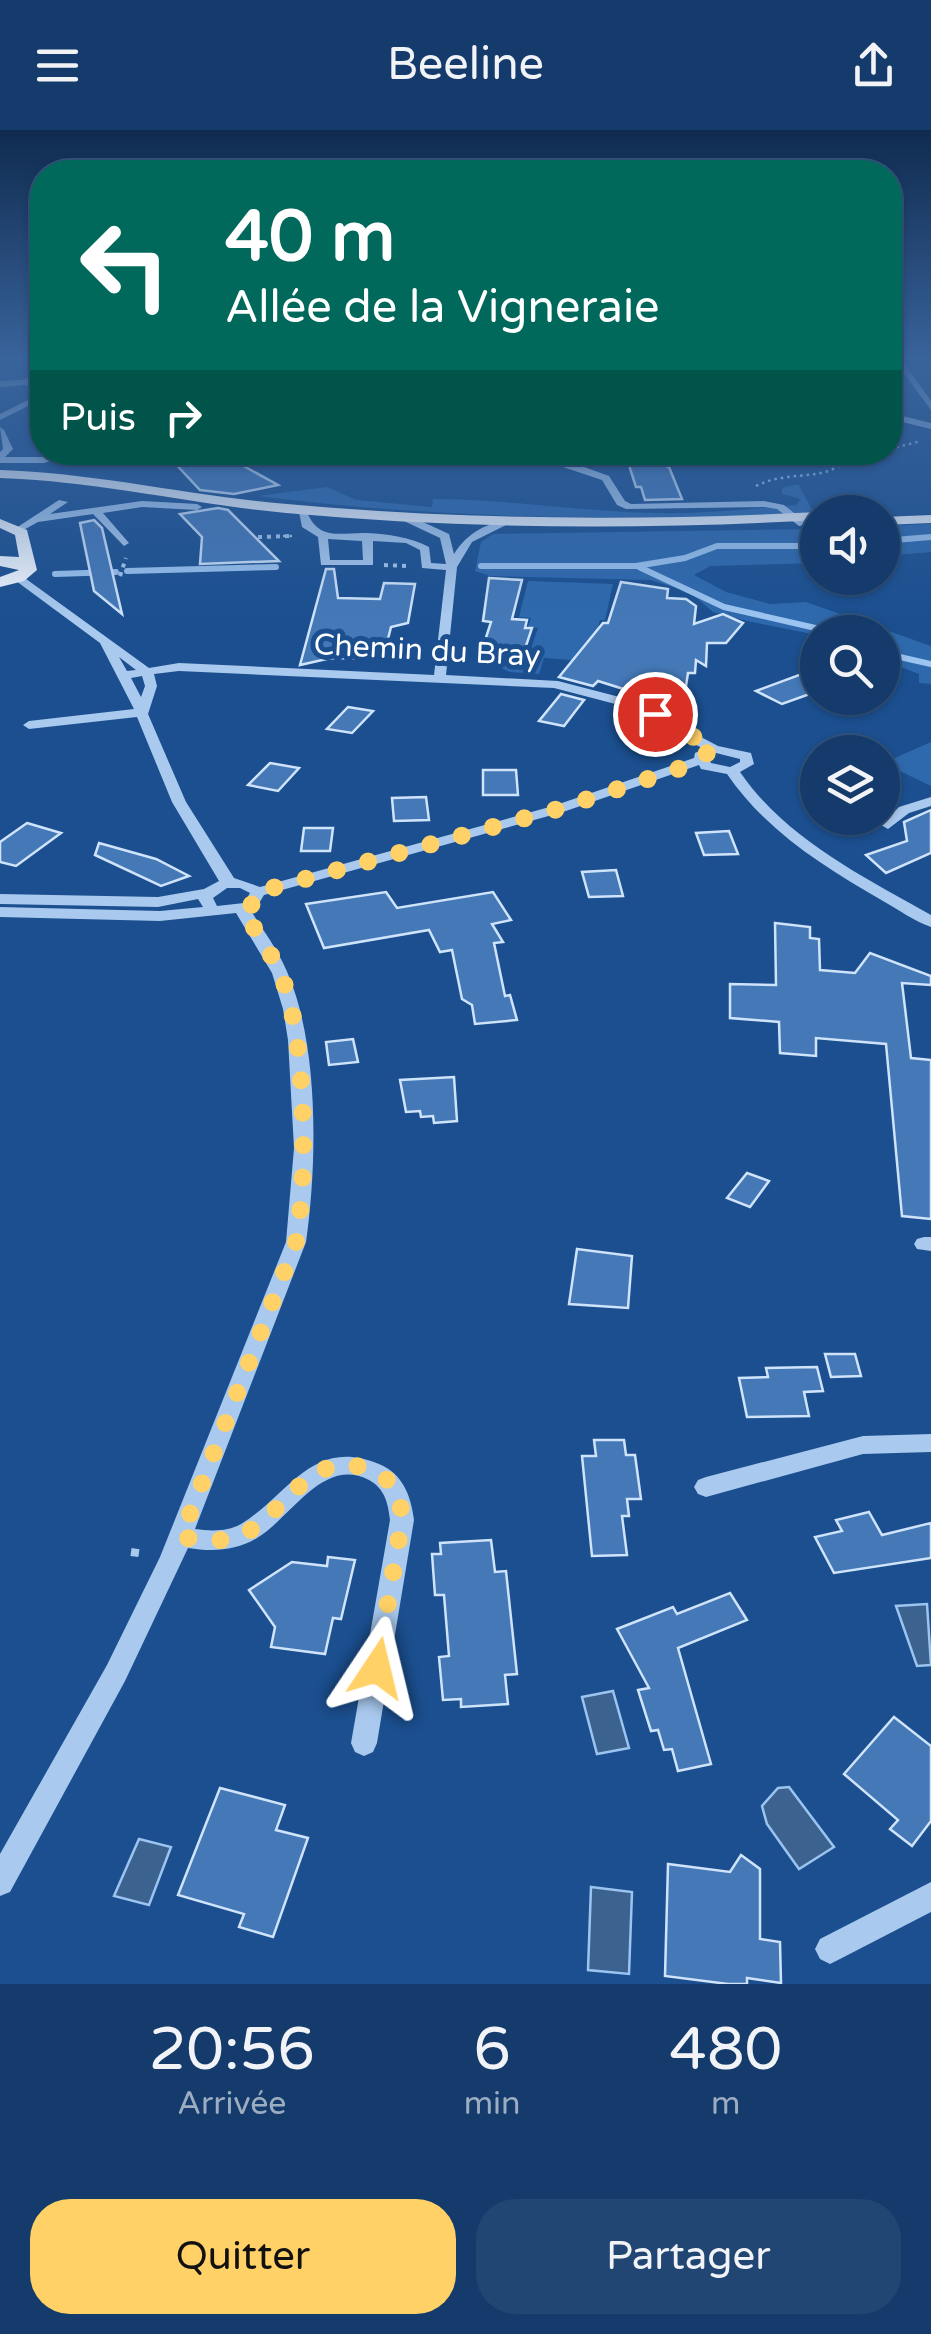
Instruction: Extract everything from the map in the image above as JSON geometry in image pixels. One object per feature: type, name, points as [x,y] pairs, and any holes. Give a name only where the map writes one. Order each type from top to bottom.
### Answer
[{"type":"main road","points":[[0,477],[60,479],[282,508],[408,519]]},
{"type":"main road","points":[[282,508],[303,514],[459,522],[800,520]]},
{"type":"main road","points":[[900,515],[931,516]]},
{"type":"main road","points":[[900,520],[931,516]]},
{"type":"main road","points":[[0,523],[21,533]]},
{"type":"main road","points":[[21,533],[0,560],[23,572]]},
{"type":"main road","points":[[21,533],[23,572]]},
{"type":"main road","points":[[0,582],[23,572]]},
{"type":"street","points":[[0,458],[30,459]]},
{"type":"street","points":[[566,465],[606,478],[620,504],[630,507],[728,503],[780,507],[800,516]]},
{"type":"street","points":[[21,533],[45,510],[62,502]]},
{"type":"street","points":[[39,519],[142,504],[197,507]]},
{"type":"street","points":[[96,511],[124,544]]},
{"type":"street","points":[[303,514],[306,526],[323,536],[367,536],[419,543],[425,549],[426,566],[452,567]]},
{"type":"street","points":[[408,519],[444,536]]},
{"type":"street","points":[[444,536],[459,522],[474,534]]},
{"type":"street","points":[[452,567],[474,534],[502,523]]},
{"type":"street","points":[[323,536],[325,564],[369,562],[367,536]]},
{"type":"street","points":[[440,676],[452,567],[444,536]]},
{"type":"street","points":[[23,572],[105,645],[147,672],[151,686],[143,712]]},
{"type":"street","points":[[105,645],[125,674],[143,712],[162,766],[228,884]]},
{"type":"street","name":"Chemin du Bray","points":[[125,674],[179,667],[554,684],[603,695],[655,714],[714,749],[746,756],[744,767],[732,770]]},
{"type":"street","points":[[29,725],[143,712]]},
{"type":"street","points":[[258,892],[558,809],[700,760],[703,753],[714,749]]},
{"type":"street","points":[[700,760],[712,768],[732,770],[744,792],[786,828],[931,922]]},
{"type":"street","points":[[900,814],[931,801]]},
{"type":"street","points":[[0,912],[160,916],[209,901],[228,884],[250,885],[258,892]]},
{"type":"street","points":[[242,910],[256,902],[258,892]]},
{"type":"street","points":[[0,899],[209,901],[242,910],[266,944],[285,986],[301,1107],[305,1193],[296,1242],[181,1537],[116,1673],[0,1882]]},
{"type":"street","points":[[706,1487],[863,1445],[931,1442]]},
{"type":"street","points":[[181,1537],[211,1542],[250,1530],[288,1492],[323,1470],[363,1467],[392,1484],[401,1500],[402,1520],[364,1743]]},
{"type":"street","points":[[830,1948],[931,1896]]},
{"type":"path","points":[[728,503],[778,475],[836,465]]},
{"type":"path","points":[[120,576],[126,558]]},
{"type":"path","points":[[393,566],[407,566]]},
{"type":"shaded area","points":[[798,484],[804,495],[800,499],[782,494],[782,488]]},
{"type":"shaded area","points":[[327,487],[356,500],[432,507],[433,499],[629,512],[692,513],[796,505],[800,500],[800,515],[536,516],[396,510],[257,496]]},
{"type":"shaded area","points":[[931,524],[931,552],[900,555],[900,525]]},
{"type":"shaded area","points":[[800,529],[800,563],[710,566],[694,575],[726,592],[770,604],[806,602],[843,615],[800,615],[800,632],[713,612],[690,592],[650,580],[490,576],[475,571],[481,542],[493,534]]},
{"type":"shaded area","points":[[528,581],[613,584],[605,620],[600,620],[597,631],[653,666],[544,658],[539,674],[510,672],[487,662],[488,658],[527,660],[538,628],[528,627],[531,618],[519,617]]},
{"type":"shaded area","points":[[900,635],[931,646],[931,684],[919,683],[919,674],[900,667]]},
{"type":"shaded area","points":[[931,742],[931,786],[900,771],[900,756]]},
{"type":"shaded area","points":[[927,1604],[931,1665],[917,1666],[896,1606]]},
{"type":"shaded area","points":[[613,1691],[629,1748],[597,1754],[582,1697]]},
{"type":"shaded area","points":[[789,1787],[834,1847],[799,1869],[767,1824],[762,1806],[778,1788]]},
{"type":"shaded area","points":[[139,1839],[171,1847],[149,1905],[114,1896]]},
{"type":"shaded area","points":[[591,1887],[632,1892],[629,1974],[588,1970]]},
{"type":"building","points":[[177,465],[242,465],[278,485],[234,494],[200,490]]},
{"type":"building","points":[[629,465],[663,465],[669,467],[682,499],[645,500],[641,487],[636,487]]},
{"type":"building","points":[[228,510],[279,561],[200,564],[202,537],[180,514]]},
{"type":"building","points":[[94,520],[102,528],[122,614],[94,591],[80,523]]},
{"type":"building","points":[[326,569],[334,569],[338,598],[380,599],[384,583],[415,584],[408,623],[391,627],[383,659],[331,658],[300,665]]},
{"type":"building","points":[[489,578],[522,580],[512,619],[527,620],[525,628],[532,628],[522,658],[480,656],[491,622],[483,621]]},
{"type":"building","points":[[621,582],[668,589],[667,598],[686,599],[696,606],[694,624],[723,614],[743,623],[726,643],[707,643],[706,666],[696,660],[695,673],[688,673],[686,686],[634,682],[633,692],[598,681],[593,686],[559,677],[603,623],[608,623]]},
{"type":"building","points":[[800,675],[800,698],[782,704],[756,691]]},
{"type":"building","points":[[561,694],[584,700],[564,726],[539,721]]},
{"type":"building","points":[[348,707],[373,711],[352,733],[327,729]]},
{"type":"building","points":[[270,763],[299,768],[278,791],[248,785]]},
{"type":"building","points":[[483,770],[516,770],[518,795],[483,795]]},
{"type":"building","points":[[426,797],[429,820],[394,821],[392,798]]},
{"type":"building","points":[[931,810],[931,853],[886,873],[866,855],[907,841],[904,822]]},
{"type":"building","points":[[27,823],[61,833],[16,866],[0,862],[0,842]]},
{"type":"building","points":[[304,828],[333,828],[330,851],[301,851]]},
{"type":"building","points":[[729,831],[738,854],[704,855],[696,833]]},
{"type":"building","points":[[99,843],[156,859],[189,876],[161,886],[95,855]]},
{"type":"building","points":[[616,870],[623,896],[589,897],[582,872]]},
{"type":"building","points":[[386,892],[397,908],[493,892],[511,920],[492,924],[503,942],[494,943],[505,996],[510,995],[517,1020],[475,1024],[472,1005],[462,999],[452,950],[440,952],[429,930],[324,948],[306,904]]},
{"type":"building","points":[[775,923],[810,927],[810,938],[819,939],[820,970],[855,973],[870,953],[931,976],[931,985],[902,983],[911,1058],[931,1060],[931,1219],[902,1216],[886,1044],[816,1038],[816,1056],[780,1053],[779,1022],[730,1018],[730,984],[776,985]]},
{"type":"building","points":[[353,1039],[358,1062],[329,1065],[326,1042]]},
{"type":"building","points":[[454,1077],[457,1121],[434,1123],[433,1116],[421,1117],[420,1111],[406,1112],[400,1080]]},
{"type":"building","points":[[747,1173],[769,1181],[750,1207],[727,1198]]},
{"type":"building","points":[[577,1249],[632,1256],[628,1308],[569,1304]]},
{"type":"building","points":[[825,1354],[855,1354],[861,1376],[831,1377]]},
{"type":"building","points":[[817,1367],[823,1391],[804,1392],[809,1416],[747,1417],[739,1378],[768,1377],[766,1368]]},
{"type":"building","points":[[594,1440],[624,1440],[626,1455],[635,1455],[641,1499],[627,1499],[629,1516],[622,1516],[627,1555],[592,1556],[582,1456],[596,1456]]},
{"type":"building","points":[[869,1512],[882,1535],[931,1523],[931,1558],[834,1573],[815,1537],[842,1531],[836,1520]]},
{"type":"building","points":[[491,1540],[495,1572],[506,1571],[517,1674],[505,1675],[508,1704],[461,1707],[461,1699],[443,1700],[439,1657],[449,1656],[444,1595],[435,1595],[432,1554],[441,1554],[440,1543]]},
{"type":"building","points":[[328,1557],[355,1560],[341,1619],[333,1618],[325,1654],[271,1647],[275,1627],[249,1590],[292,1562],[327,1566]]},
{"type":"building","points":[[730,1593],[747,1620],[678,1648],[711,1764],[678,1771],[672,1749],[664,1750],[658,1730],[651,1731],[638,1690],[649,1688],[617,1629],[673,1607],[677,1614]]},
{"type":"building","points":[[894,1717],[931,1746],[931,1821],[912,1846],[890,1829],[898,1820],[844,1774]]},
{"type":"building","points":[[220,1788],[285,1805],[276,1830],[308,1838],[273,1937],[239,1927],[244,1914],[178,1895]]},
{"type":"building","points":[[741,1855],[760,1869],[760,1939],[780,1942],[781,1983],[747,1978],[747,1984],[728,1984],[665,1976],[668,1864],[730,1872]]},
{"type":"waterway","points":[[900,540],[931,537]]},
{"type":"waterway","points":[[481,566],[636,566],[685,558],[717,546],[800,546]]},
{"type":"waterway","points":[[127,571],[276,567]]},
{"type":"waterway","points":[[639,567],[724,607],[800,624]]},
{"type":"waterway","points":[[55,574],[116,572]]},
{"type":"waterway","points":[[900,657],[931,664]]},
{"type":"route","points":[[377,1668],[402,1520],[401,1500],[392,1484],[377,1472],[363,1467],[323,1470],[288,1492],[250,1530],[228,1540],[211,1542],[181,1537],[296,1242],[305,1193],[301,1107],[285,986],[266,944],[242,910],[256,902],[258,892],[558,809],[684,767],[714,749],[655,714]]}]
